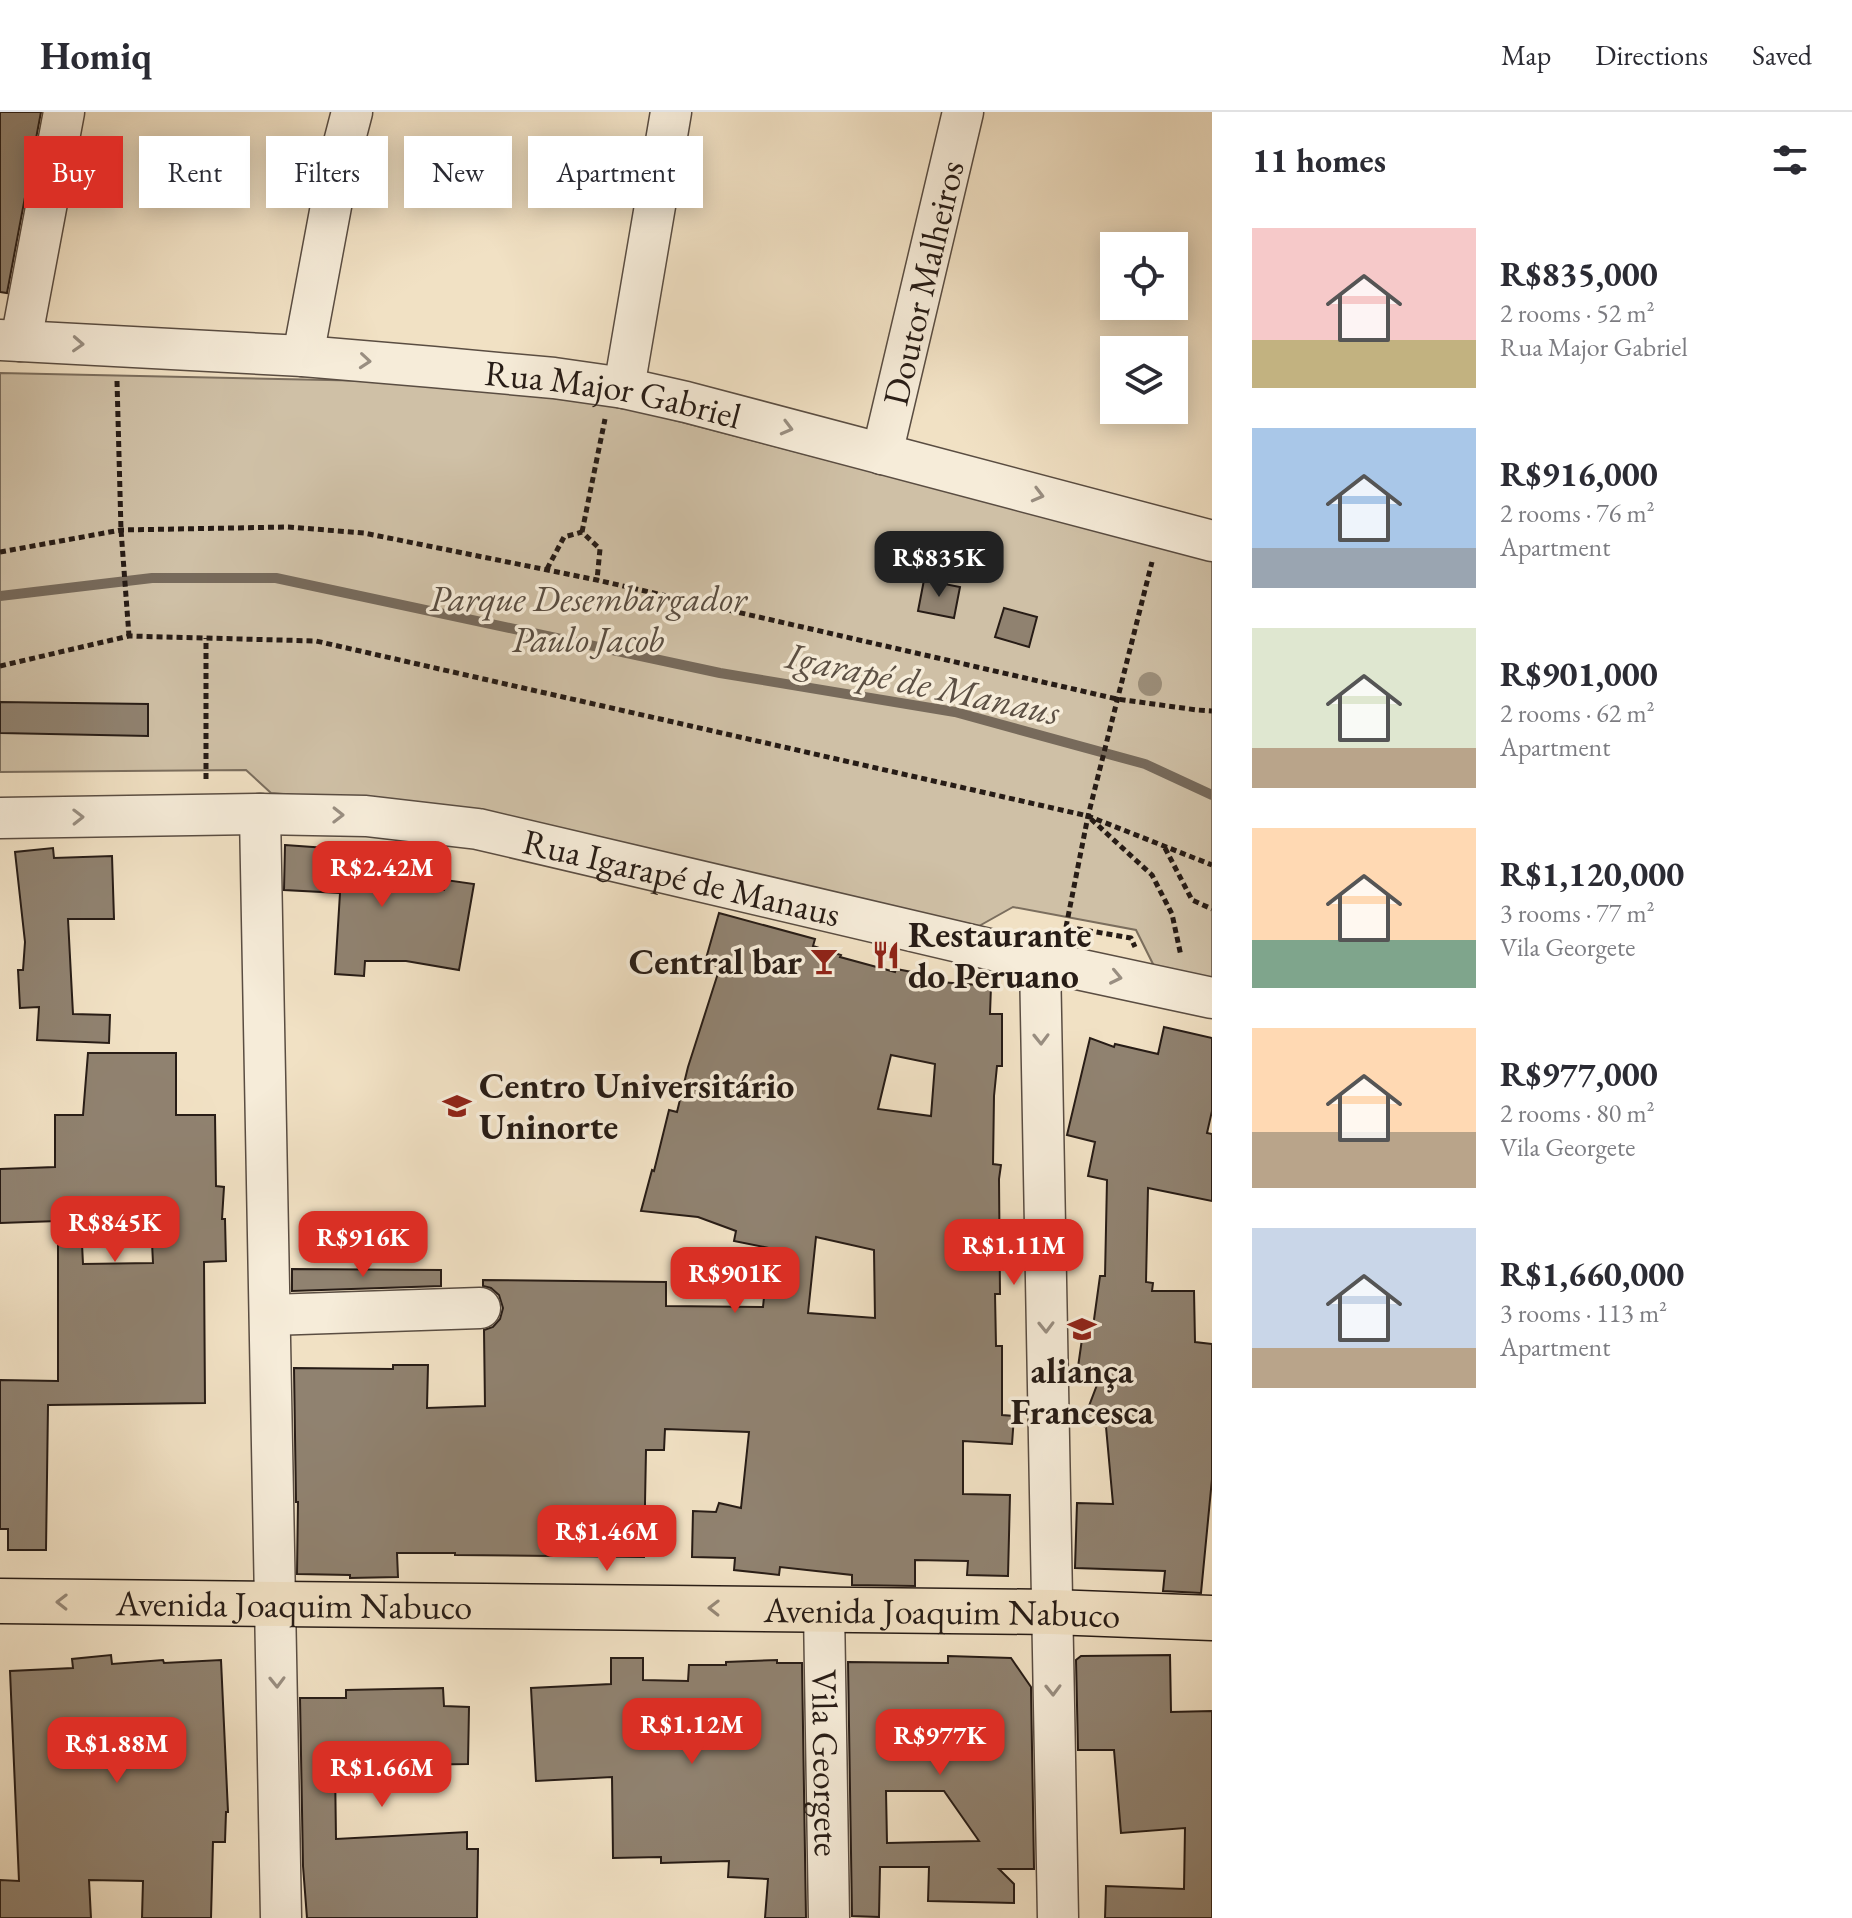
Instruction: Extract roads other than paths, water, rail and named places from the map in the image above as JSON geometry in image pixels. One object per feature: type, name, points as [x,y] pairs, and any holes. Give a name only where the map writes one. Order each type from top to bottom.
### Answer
[{"type":"main road","name":"Avenida Joaquim Nabuco","points":[[0,1601],[1052,1612],[1212,1618]]},
{"type":"street","points":[[10,341],[64,112]]},
{"type":"street","points":[[303,356],[340,158],[352,112]]},
{"type":"street","points":[[615,401],[671,112]]},
{"type":"street","name":"Doutor Malheiros","points":[[882,454],[963,112]]},
{"type":"street","name":"Rua Major Gabriel","points":[[10,341],[303,356],[554,378],[615,401],[686,402],[1212,541]]},
{"type":"street","points":[[260,814],[281,1918]]},
{"type":"street","name":"Rua Igarapé de Manaus","points":[[0,818],[260,814],[366,816],[478,829],[1047,942],[1153,985],[1212,998]]},
{"type":"street","points":[[1047,942],[1052,1612],[1058,1918]]},
{"type":"street","points":[[270,1315],[480,1308]]},
{"type":"street","name":"Vila Georgete","points":[[824,1609],[829,1918]]},
{"type":"waterway","name":"Igarapé de Manaus","points":[[0,596],[152,578],[276,578],[720,673],[955,712],[1145,764],[1212,795]]},
{"type":"place","name":"Restaurante do Peruano","points":[[886,955]]},
{"type":"place","name":"Central bar","points":[[824,961]]},
{"type":"place","name":"Centro Universitário Uninorte","points":[[457,1106]]},
{"type":"place","name":"aliança Francesca","points":[[1082,1329]]},
{"type":"park label","name":"Parque Desembargador Paulo Jacob","points":[[588,618]]}]
